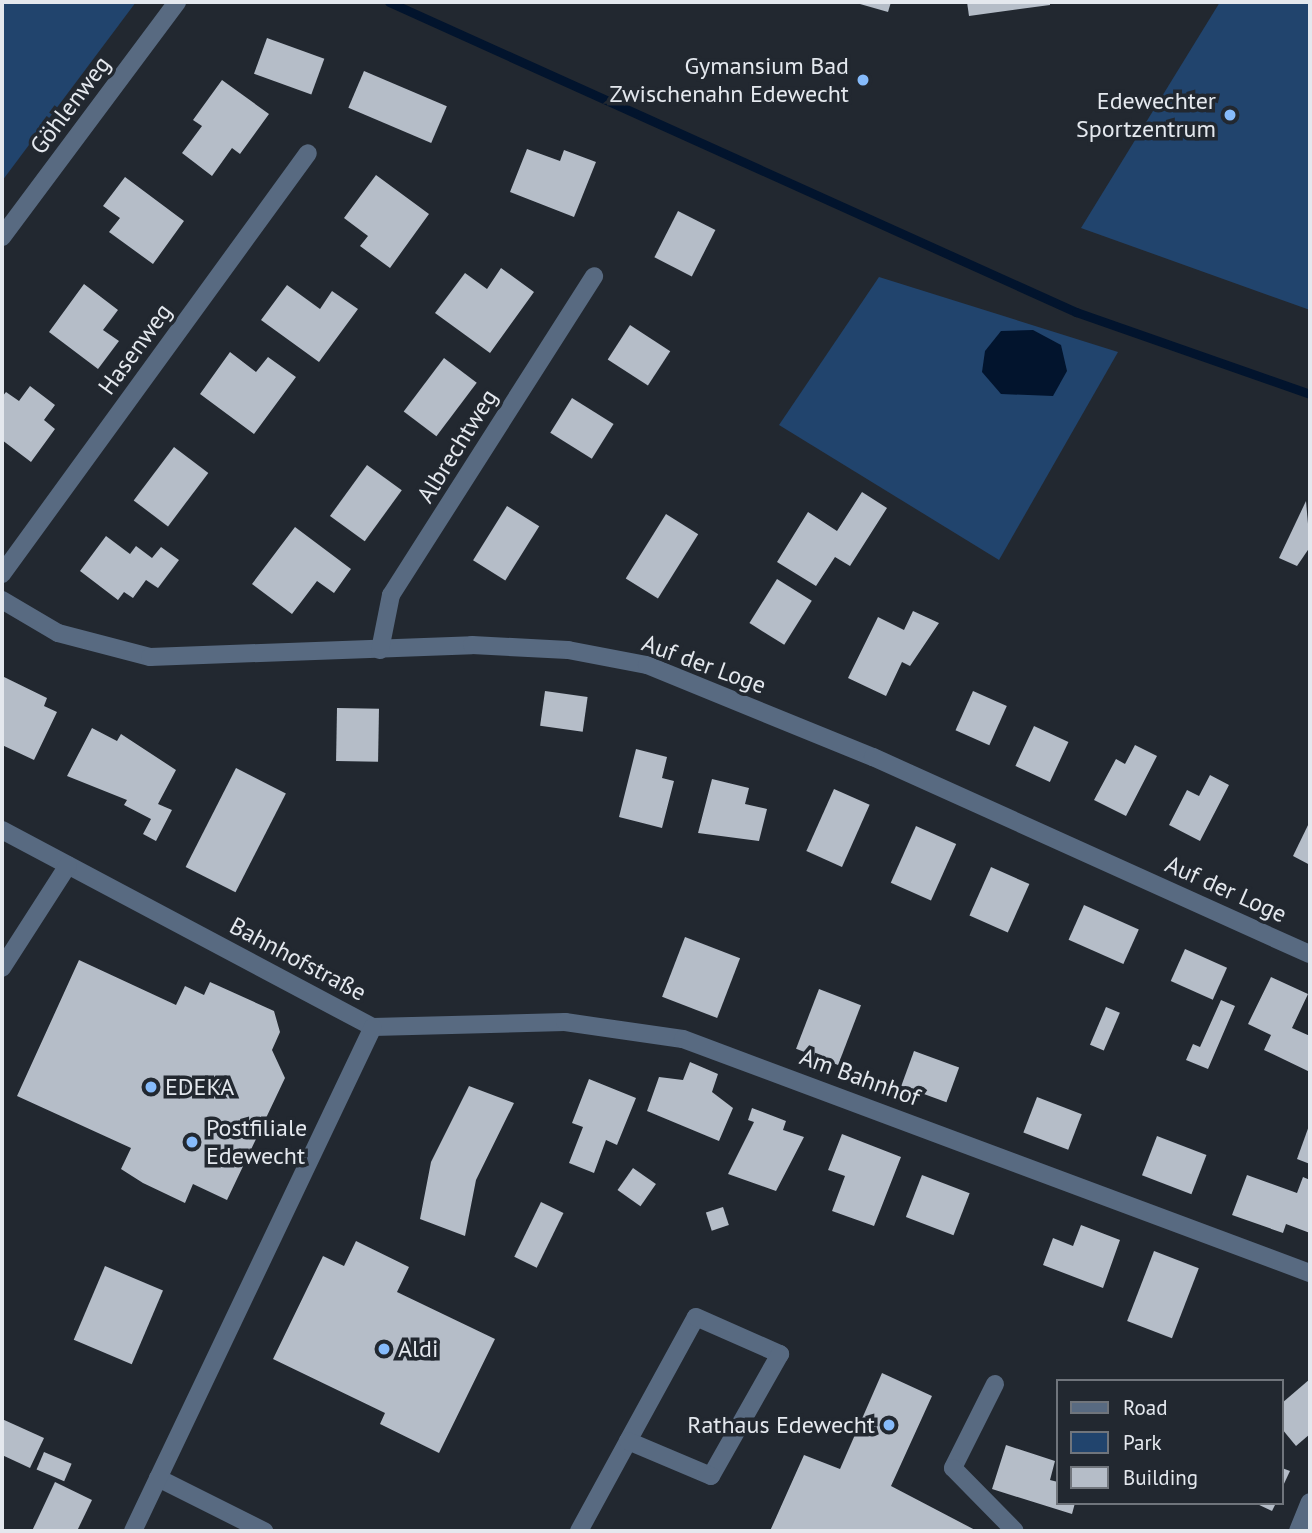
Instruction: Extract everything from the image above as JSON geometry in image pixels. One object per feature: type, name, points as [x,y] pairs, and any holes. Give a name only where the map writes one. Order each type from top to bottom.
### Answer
[{"type":"street","name":"Göhlenweg","points":[[2,237],[177,2]]},
{"type":"street","name":"Hasenweg","points":[[2,575],[308,153]]},
{"type":"street","name":"Albrechtweg","points":[[380,650],[391,595],[594,276]]},
{"type":"street","name":"Auf der Loge","points":[[2,600],[58,633],[150,657],[472,645],[554,649],[647,665],[873,757],[1310,954]]},
{"type":"street","name":"Bahnhofstraße","points":[[2,830],[373,1027],[133,1531]]},
{"type":"street","points":[[2,968],[68,865]]},
{"type":"street","name":"Am Bahnhof","points":[[373,1027],[565,1022],[682,1039],[1310,1273]]},
{"type":"street","points":[[579,1531],[628,1441],[696,1317],[780,1354],[712,1476],[628,1441]]},
{"type":"street","points":[[995,1384],[953,1468],[1015,1531]]},
{"type":"street","points":[[158,1478],[264,1531]]},
{"type":"street","points":[[1298,1531],[1310,1502]]},
{"type":"green space","points":[[2,2],[136,2],[2,181]]},
{"type":"green space","name":"Edewechter Sportzentrum","points":[[1220,2],[1310,2],[1310,310],[1081,228]]},
{"type":"green space","points":[[879,277],[1118,352],[999,560],[779,425]]},
{"type":"shaded area","points":[[1033,330],[1061,345],[1067,371],[1053,396],[1001,394],[982,372],[985,351],[1001,331]]},
{"type":"building","points":[[853,2],[891,2],[888,12]]},
{"type":"building","points":[[967,2],[1050,2],[1050,5],[969,16]]},
{"type":"building","points":[[267,38],[324,59],[311,95],[254,74]]},
{"type":"building","points":[[364,71],[447,106],[431,143],[348,108]]},
{"type":"building","points":[[222,80],[269,114],[240,154],[232,148],[212,176],[182,153],[202,126],[193,120]]},
{"type":"building","points":[[527,149],[560,161],[564,150],[596,162],[574,217],[510,192]]},
{"type":"building","points":[[376,175],[429,214],[390,268],[360,246],[368,236],[344,218]]},
{"type":"building","points":[[125,177],[184,221],[153,264],[109,232],[120,218],[103,206]]},
{"type":"building","points":[[678,211],[715,230],[692,276],[654,257]]},
{"type":"building","points":[[501,268],[534,292],[490,353],[435,313],[465,273],[487,289]]},
{"type":"building","points":[[84,284],[118,310],[103,330],[119,341],[98,369],[49,332]]},
{"type":"building","points":[[287,285],[320,309],[332,291],[358,309],[319,362],[261,320]]},
{"type":"building","points":[[630,325],[670,351],[648,386],[608,359]]},
{"type":"building","points":[[230,352],[256,372],[268,357],[296,377],[254,434],[200,394]]},
{"type":"building","points":[[444,358],[477,383],[436,436],[404,412]]},
{"type":"building","points":[[30,386],[55,405],[44,420],[55,429],[31,462],[2,440],[2,397],[6,392],[19,401]]},
{"type":"building","points":[[572,398],[614,424],[592,459],[550,433]]},
{"type":"building","points":[[174,447],[208,473],[168,526],[134,501]]},
{"type":"building","points":[[367,465],[402,490],[365,541],[330,516]]},
{"type":"building","points":[[862,492],[887,508],[850,566],[835,557],[816,586],[777,562],[808,512],[837,531]]},
{"type":"building","points":[[1306,501],[1310,547],[1297,566],[1279,558]]},
{"type":"building","points":[[507,506],[539,526],[505,580],[473,560]]},
{"type":"building","points":[[666,514],[698,534],[658,599],[626,578]]},
{"type":"building","points":[[295,527],[351,569],[334,593],[317,581],[292,614],[252,584]]},
{"type":"building","points":[[106,536],[130,554],[136,546],[152,558],[161,547],[179,560],[158,588],[146,580],[133,598],[124,592],[118,600],[80,571]]},
{"type":"building","points":[[777,579],[812,601],[784,645],[749,623]]},
{"type":"building","points":[[913,611],[939,623],[910,666],[902,662],[886,696],[848,678],[878,617],[904,630]]},
{"type":"building","points":[[2,676],[47,698],[44,706],[57,712],[34,760],[2,745]]},
{"type":"building","points":[[545,691],[588,697],[583,732],[540,726]]},
{"type":"building","points":[[973,691],[1007,706],[989,745],[956,730]]},
{"type":"building","points":[[337,708],[379,709],[378,762],[336,761]]},
{"type":"building","points":[[1034,726],[1068,742],[1050,782],[1015,766]]},
{"type":"building","points":[[92,728],[117,741],[121,734],[176,770],[158,804],[172,810],[156,841],[143,834],[151,819],[124,805],[127,800],[67,776]]},
{"type":"building","points":[[1135,745],[1157,756],[1126,816],[1094,800],[1116,759],[1125,764]]},
{"type":"building","points":[[636,749],[667,757],[662,778],[674,781],[662,828],[619,817]]},
{"type":"building","points":[[236,768],[286,793],[236,892],[186,867]]},
{"type":"building","points":[[1210,775],[1229,785],[1200,841],[1169,825],[1187,790],[1199,796]]},
{"type":"building","points":[[712,779],[749,788],[745,804],[767,809],[759,841],[698,833]]},
{"type":"building","points":[[834,789],[870,805],[842,867],[806,851]]},
{"type":"building","points":[[1310,821],[1310,865],[1293,856]]},
{"type":"building","points":[[916,826],[956,844],[931,901],[891,883]]},
{"type":"building","points":[[991,867],[1029,884],[1008,933],[969,915]]},
{"type":"building","points":[[1084,905],[1139,929],[1123,964],[1069,940]]},
{"type":"building","points":[[685,937],[740,958],[717,1018],[662,997]]},
{"type":"building","points":[[1185,949],[1227,968],[1213,1000],[1171,981]]},
{"type":"building","name":"EDEKA","points":[[79,960],[176,1005],[185,986],[204,995],[210,982],[274,1011],[280,1032],[272,1050],[285,1078],[227,1200],[193,1184],[185,1203],[143,1183],[121,1169],[131,1148],[17,1096]]},
{"type":"building","points":[[1271,977],[1308,994],[1292,1028],[1310,1036],[1310,1072],[1264,1050],[1271,1035],[1248,1024]]},
{"type":"building","points":[[819,989],[861,1005],[838,1065],[796,1049]]},
{"type":"building","points":[[1221,1000],[1235,1006],[1208,1069],[1186,1060],[1193,1044],[1200,1047]]},
{"type":"building","points":[[1106,1007],[1120,1013],[1104,1051],[1090,1045]]},
{"type":"building","points":[[914,1051],[959,1067],[946,1102],[901,1086]]},
{"type":"building","points":[[690,1062],[718,1074],[712,1092],[733,1108],[719,1141],[647,1111],[659,1077],[683,1080]]},
{"type":"building","points":[[589,1079],[636,1098],[617,1145],[606,1140],[594,1173],[569,1163],[583,1127],[572,1123]]},
{"type":"building","points":[[469,1086],[514,1103],[476,1180],[465,1236],[420,1219],[431,1162]]},
{"type":"building","points":[[1037,1097],[1082,1114],[1068,1150],[1023,1132]]},
{"type":"building","points":[[752,1108],[786,1121],[783,1130],[804,1137],[776,1191],[728,1174],[754,1122],[748,1120]]},
{"type":"building","points":[[1310,1123],[1310,1164],[1297,1159]]},
{"type":"building","points":[[842,1134],[901,1157],[874,1226],[832,1211],[845,1176],[828,1170]]},
{"type":"building","points":[[1157,1136],[1206,1155],[1191,1194],[1142,1175]]},
{"type":"building","points":[[633,1168],[656,1184],[640,1206],[618,1190]]},
{"type":"building","points":[[922,1175],[970,1193],[953,1235],[906,1217]]},
{"type":"building","points":[[1247,1175],[1297,1193],[1303,1177],[1310,1180],[1310,1233],[1286,1224],[1283,1233],[1232,1215]]},
{"type":"building","points":[[541,1202],[563,1213],[537,1268],[514,1257]]},
{"type":"building","points":[[723,1207],[729,1225],[712,1231],[706,1213]]},
{"type":"building","points":[[1081,1225],[1120,1240],[1103,1288],[1043,1265],[1053,1238],[1073,1246]]},
{"type":"building","name":"Aldi","points":[[356,1241],[409,1267],[397,1292],[495,1339],[439,1453],[380,1424],[385,1413],[273,1359],[323,1256],[344,1266]]},
{"type":"building","points":[[1154,1251],[1199,1268],[1172,1338],[1127,1321]]},
{"type":"building","points":[[105,1266],[163,1291],[132,1364],[74,1340]]},
{"type":"building","name":"Rathaus Edewecht","points":[[882,1373],[932,1396],[891,1486],[977,1531],[770,1531],[804,1455],[840,1469]]},
{"type":"building","points":[[1310,1379],[1310,1434],[1296,1446],[1284,1431],[1284,1401]]},
{"type":"building","points":[[2,1419],[44,1438],[30,1468],[2,1455]]},
{"type":"building","points":[[1006,1445],[1055,1461],[1050,1480],[1056,1482],[1056,1505],[1074,1505],[1072,1514],[992,1489]]},
{"type":"building","points":[[44,1452],[72,1464],[64,1481],[37,1469]]},
{"type":"building","points":[[1284,1469],[1290,1471],[1284,1484]]},
{"type":"building","points":[[55,1482],[92,1500],[77,1531],[32,1531]]},
{"type":"building","points":[[1259,1505],[1275,1505],[1272,1511]]},
{"type":"waterway","points":[[389,2],[1076,312],[1310,394]]},
{"type":"place","name":"Gymansium Bad Zwischenahn Edewecht","points":[[863,80]]},
{"type":"place","name":"Edewechter Sportzentrum","points":[[1230,115]]},
{"type":"place","name":"EDEKA","points":[[151,1087]]},
{"type":"place","name":"Postfiliale Edewecht","points":[[192,1142]]},
{"type":"place","name":"Aldi","points":[[384,1349]]},
{"type":"place","name":"Rathaus Edewecht","points":[[889,1425]]}]
